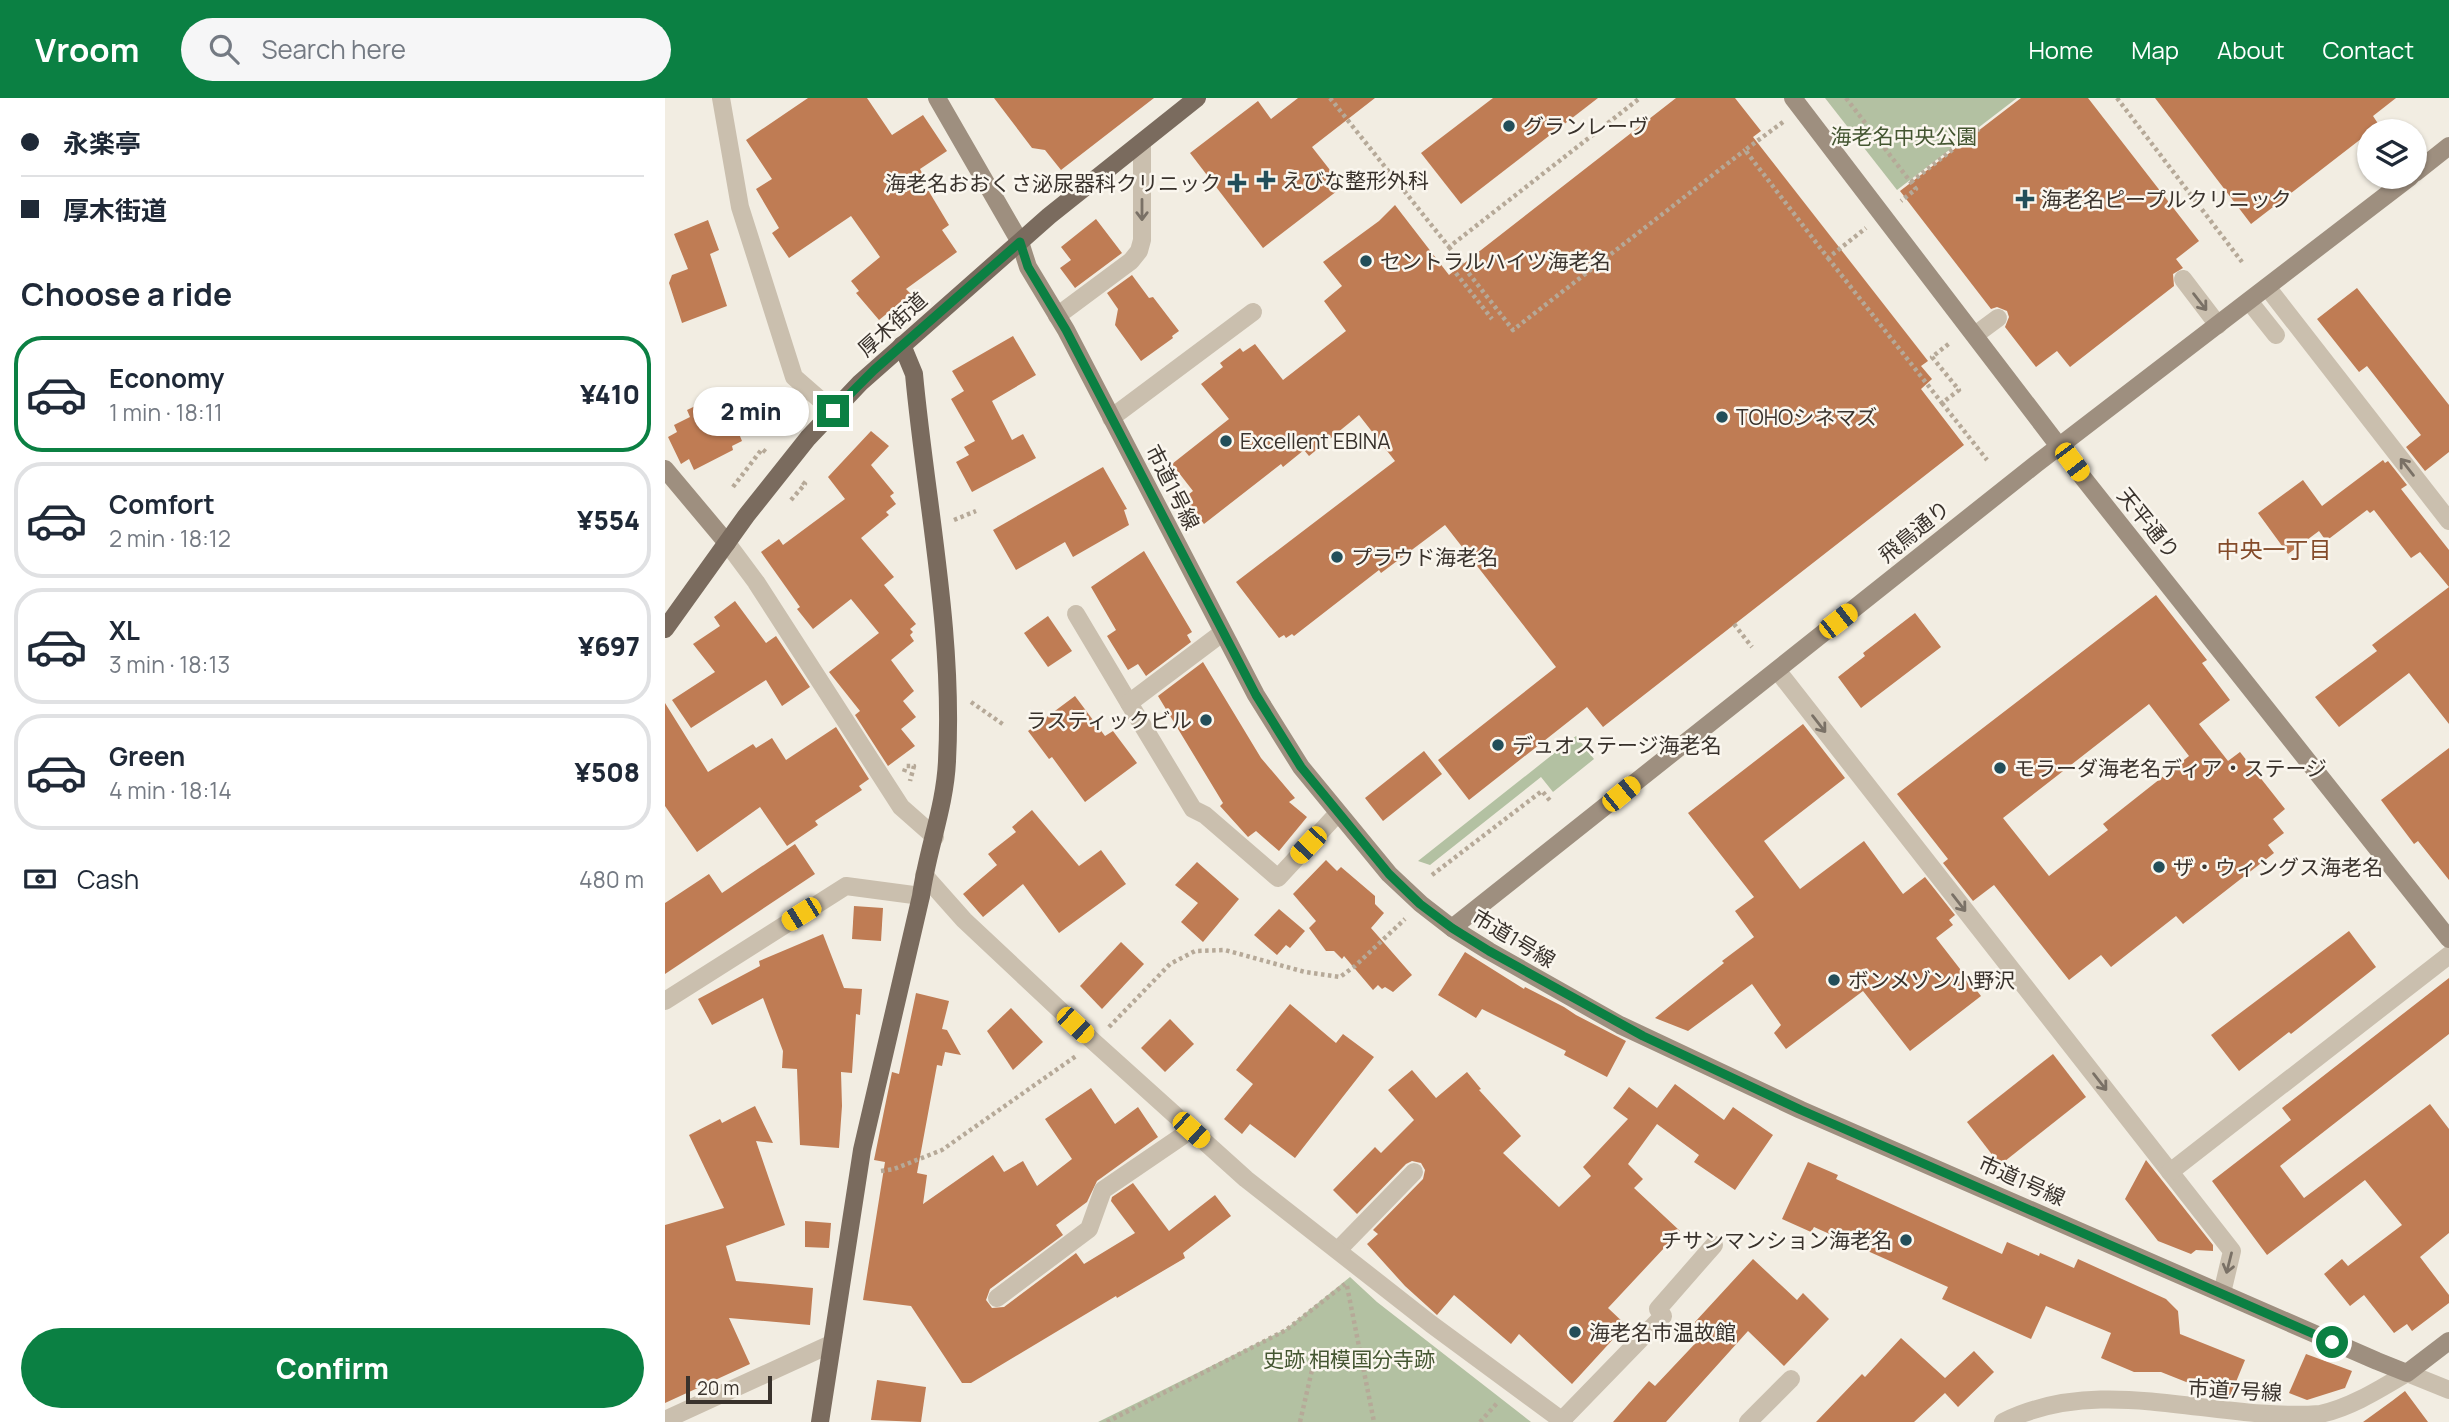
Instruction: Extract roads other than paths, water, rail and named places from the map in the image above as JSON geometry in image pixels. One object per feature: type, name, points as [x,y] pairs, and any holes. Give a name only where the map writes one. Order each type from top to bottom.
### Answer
[{"type":"main road","name":"厚木街道","points":[[665,629],[727,543],[808,438],[833,411],[902,345],[1049,216],[1197,98]]},
{"type":"main road","points":[[820,1422],[859,1168],[935,836],[947,763],[949,678],[914,374],[902,345]]},
{"type":"street","points":[[721,98],[740,206],[794,377],[833,411]]},
{"type":"street","name":"市道1号線","points":[[937,98],[1020,242],[1028,267],[1111,418],[1256,695],[1301,767],[1389,874],[1420,904],[1452,928],[1533,977],[1620,1025],[1723,1075],[2449,1390]]},
{"type":"street","name":"天平通り","points":[[1793,98],[2059,446],[2449,939]]},
{"type":"street","points":[[1056,316],[1096,288],[1139,251],[1142,240],[1142,142]]},
{"type":"street","points":[[2427,163],[2449,146]]},
{"type":"street","name":"飛鳥通り","points":[[1452,928],[2059,446],[2394,189]]},
{"type":"street","points":[[2183,279],[2218,325]]},
{"type":"street","points":[[2267,287],[2449,521]]},
{"type":"street","points":[[2245,304],[2271,339]]},
{"type":"street","points":[[1111,418],[1252,312]]},
{"type":"street","points":[[1975,335],[1998,318]]},
{"type":"street","points":[[666,472],[727,543],[756,582],[901,807],[935,836]]},
{"type":"street","points":[[1076,614],[1193,809],[1205,815],[1278,878],[1338,813]]},
{"type":"street","points":[[1129,703],[1222,633]]},
{"type":"street","points":[[1777,670],[2232,1251],[2222,1293]]},
{"type":"street","points":[[924,875],[964,920],[1246,1179],[1431,1324],[1563,1421],[1663,1316],[1658,1309],[1714,1245]]},
{"type":"street","points":[[665,1001],[846,886],[921,896]]},
{"type":"street","points":[[2170,1172],[2449,955]]},
{"type":"street","points":[[997,1298],[1089,1229],[1103,1190],[1191,1130]]},
{"type":"street","points":[[1338,1250],[1414,1172]]},
{"type":"street","name":"市道7号線","points":[[2003,1422],[2017,1415],[2069,1402],[2130,1402],[2201,1413],[2269,1417],[2321,1414],[2367,1396],[2407,1373],[2449,1341]]},
{"type":"street","points":[[665,1420],[831,1345]]},
{"type":"street","points":[[1748,1422],[1791,1379]]},
{"type":"place","name":"グランレーヴ","points":[[1509,126]]},
{"type":"place","name":"えびな整形外科","points":[[1266,180]]},
{"type":"place","name":"海老名おおくさ泌尿器科クリニック","points":[[1237,183]]},
{"type":"place","name":"海老名ピープルクリニック","points":[[2025,199]]},
{"type":"place","name":"セントラルハイツ海老名","points":[[1366,261]]},
{"type":"place","name":"TOHOシネマズ","points":[[1722,417]]},
{"type":"place","name":"Excellent EBINA","points":[[1226,441]]},
{"type":"place","name":"プラウド海老名","points":[[1337,557]]},
{"type":"place","name":"ラスティックビル","points":[[1206,720]]},
{"type":"place","name":"デュオステージ海老名","points":[[1498,745]]},
{"type":"place","name":"モラーダ海老名ディア・ステージ","points":[[2000,768]]},
{"type":"place","name":"ザ・ウィングス海老名","points":[[2159,867]]},
{"type":"place","name":"ボンメゾン小野沢","points":[[1834,980]]},
{"type":"place","name":"チサンマンション海老名","points":[[1906,1240]]},
{"type":"place","name":"海老名市温故館","points":[[1575,1332]]},
{"type":"district","name":"中央一丁目","points":[[2274,549]]},
{"type":"park label","name":"海老名中央公園","points":[[1904,136]]},
{"type":"park label","name":"史跡 相模国分寺跡","points":[[1349,1359]]}]
